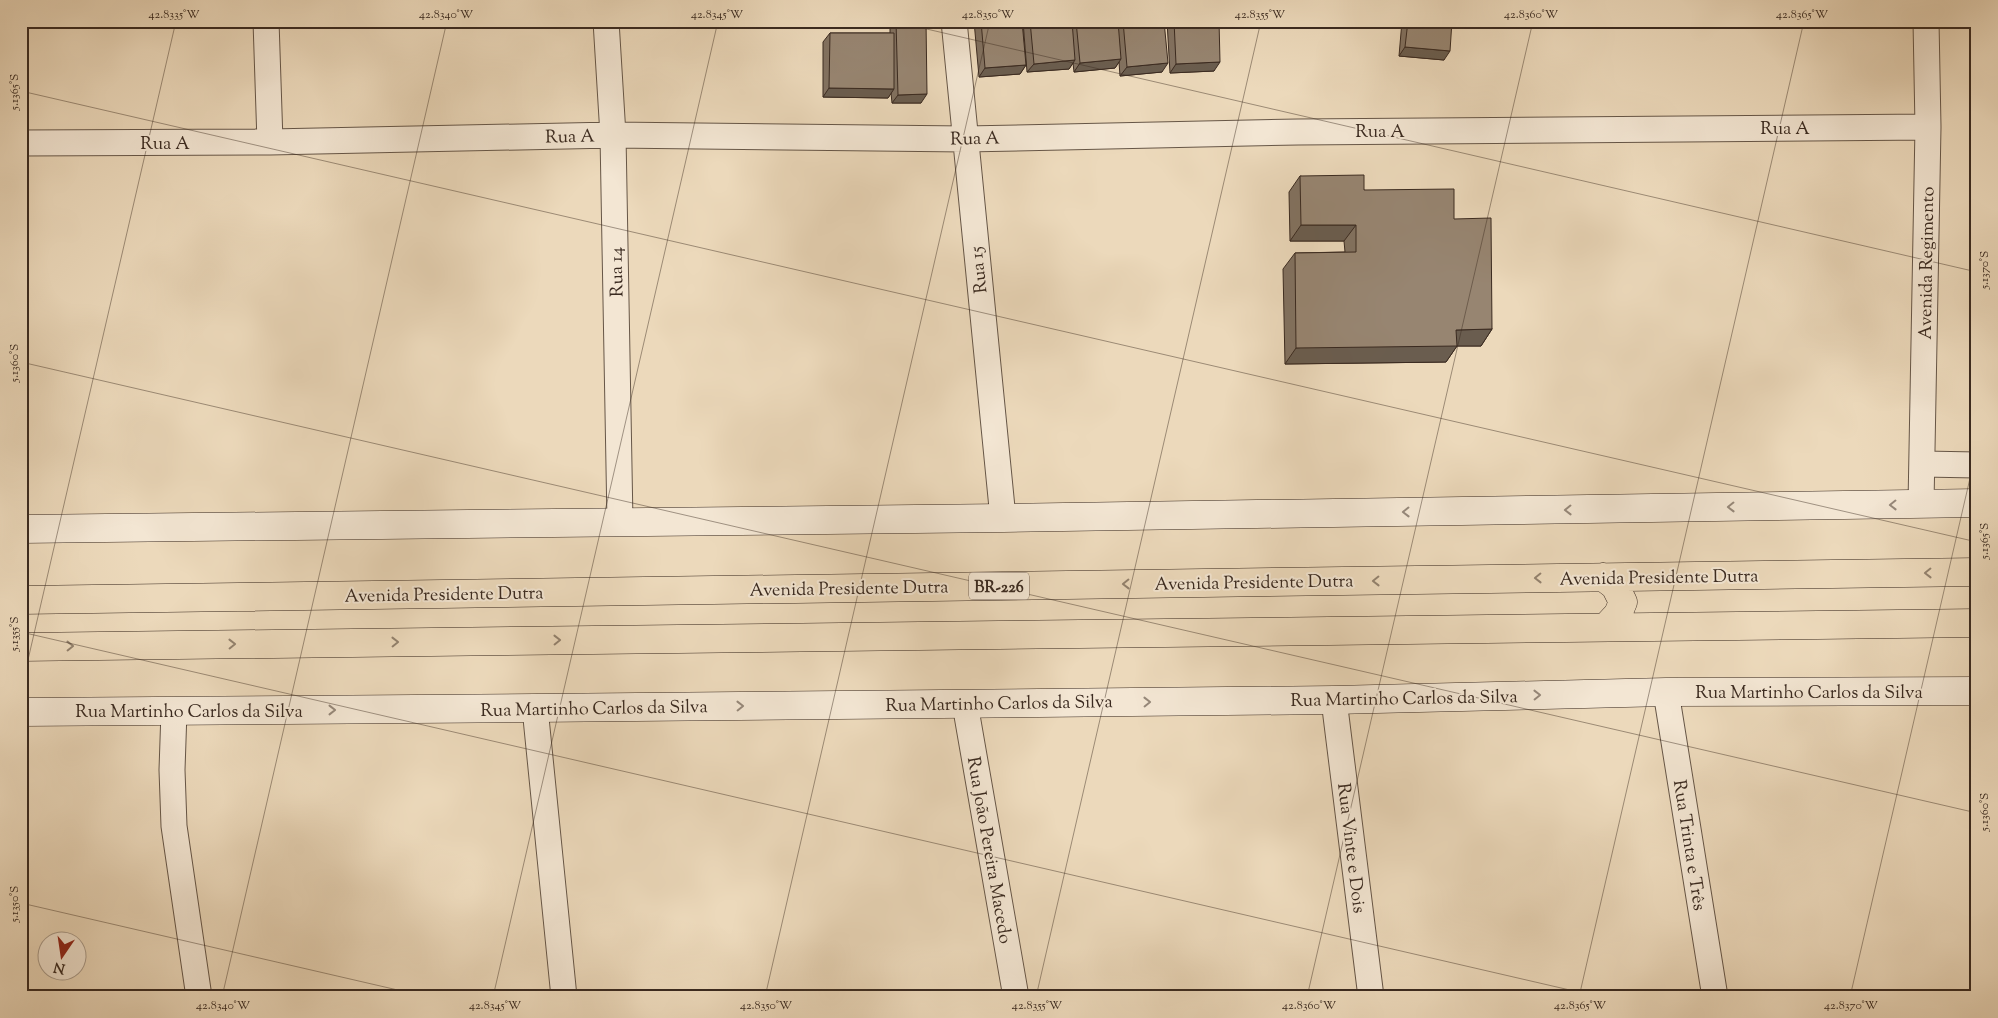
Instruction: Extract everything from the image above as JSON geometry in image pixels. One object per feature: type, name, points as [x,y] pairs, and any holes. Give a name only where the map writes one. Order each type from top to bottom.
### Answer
[{"type":"highway","name":"Avenida Presidente Dutra","points":[[21,600],[1977,572]]},
{"type":"highway","points":[[1603,577],[1615,586],[1623,602],[1618,614],[1606,627]]},
{"type":"highway","points":[[1654,577],[1643,589],[1641,602],[1644,612],[1657,626]]},
{"type":"highway","points":[[21,647],[1977,622]]},
{"type":"main road","points":[[21,529],[1003,518],[1977,503]]},
{"type":"main road","name":"Rua Martinho Carlos da Silva","points":[[21,712],[1334,700],[1666,692],[1977,691]]},
{"type":"street","points":[[266,21],[270,142]]},
{"type":"street","name":"Rua 14","points":[[606,21],[614,135],[620,522]]},
{"type":"street","name":"Rua 15","points":[[954,21],[1003,518]]},
{"type":"street","name":"Avenida Regimento","points":[[1922,504],[1928,127],[1926,21]]},
{"type":"street","name":"Rua A","points":[[21,143],[270,142],[614,135],[965,139],[1298,132],[1928,127]]},
{"type":"street","points":[[1923,464],[1977,465]]},
{"type":"street","name":"Rua Trinta e Três","points":[[1666,692],[1715,997]]},
{"type":"street","name":"Rua Vinte e Dois","points":[[1334,700],[1371,997]]},
{"type":"street","name":"Rua João Pereira Macedo","points":[[965,704],[1016,997]]},
{"type":"street","points":[[535,708],[564,997]]},
{"type":"street","points":[[174,711],[172,770],[174,826],[198,997]]},
{"type":"building","points":[[896,21],[926,21],[927,94],[898,95]]},
{"type":"building","points":[[981,21],[1022,21],[1026,65],[985,68]]},
{"type":"building","points":[[1030,21],[1072,21],[1075,60],[1034,64]]},
{"type":"building","points":[[1076,21],[1118,21],[1121,59],[1080,63]]},
{"type":"building","points":[[1123,21],[1164,21],[1168,63],[1127,67]]},
{"type":"building","points":[[1174,21],[1219,21],[1220,62],[1176,64]]},
{"type":"building","points":[[1408,21],[1452,21],[1450,51],[1405,47]]},
{"type":"building","points":[[830,33],[894,33],[894,89],[829,88]]},
{"type":"building","points":[[1364,175],[1364,190],[1454,189],[1454,219],[1491,218],[1492,329],[1456,330],[1457,346],[1296,348],[1295,253],[1356,252],[1356,225],[1301,225],[1300,176]]}]
